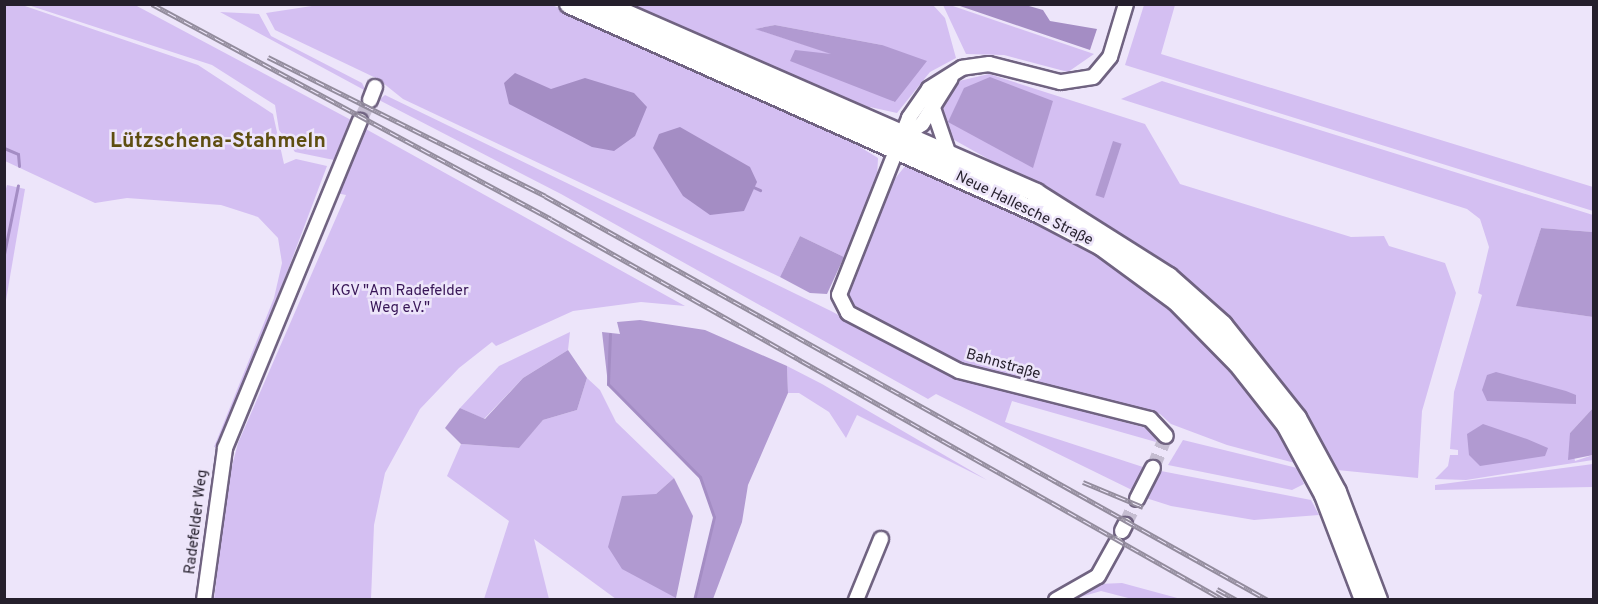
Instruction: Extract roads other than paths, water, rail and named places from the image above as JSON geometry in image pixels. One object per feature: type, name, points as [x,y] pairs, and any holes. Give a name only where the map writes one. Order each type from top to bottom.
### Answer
[{"type":"main road","name":"Neue Hallesche Straße","points":[[569,4],[903,142],[948,152],[1100,230],[1169,277],[1223,325],[1291,421],[1337,492],[1378,600]]},
{"type":"main road","name":"Neue Hallesche Straße","points":[[604,4],[903,142],[1101,246],[1176,301],[1291,421],[1364,600]]},
{"type":"street","points":[[903,142],[912,113],[929,89],[962,68],[989,64],[1060,82],[1093,77],[1110,57],[1126,4]]},
{"type":"street","points":[[903,142],[922,124],[932,105],[962,68]]},
{"type":"street","points":[[370,100],[375,87]]},
{"type":"street","points":[[932,105],[948,152]]},
{"type":"street","name":"Radefelder Weg","points":[[204,600],[225,448],[360,122]]},
{"type":"street","name":"Bahnstraße","points":[[903,142],[840,287],[839,302],[848,313],[959,370],[1150,420],[1166,436]]},
{"type":"street","points":[[1137,499],[1153,468]]},
{"type":"street","points":[[856,600],[881,539]]},
{"type":"street","points":[[1056,600],[1098,576],[1116,544]]},
{"type":"waterway","points":[[4,148],[18,154],[19,166]]},
{"type":"waterway","points":[[4,254],[18,185]]},
{"type":"waterway","points":[[751,186],[760,190]]},
{"type":"waterway","points":[[610,334],[608,384],[700,477],[714,517],[694,600]]},
{"type":"tunnel","points":[[360,121],[370,100]]},
{"type":"tunnel","points":[[1153,468],[1166,436]]},
{"type":"tunnel","points":[[1125,525],[1137,499]]},
{"type":"railway","points":[[152,4],[551,219],[1224,600]]},
{"type":"railway","points":[[268,57],[545,196],[1268,600]]},
{"type":"railway","points":[[1083,482],[1143,507]]},
{"type":"railway","points":[[1217,589],[1237,600]]},
{"type":"district","name":"Lützschena-Stahmeln","points":[[218,142]]},
{"type":"park label","name":"KGV \"Am Radefelder Weg e.V.\"","points":[[400,300]]}]
